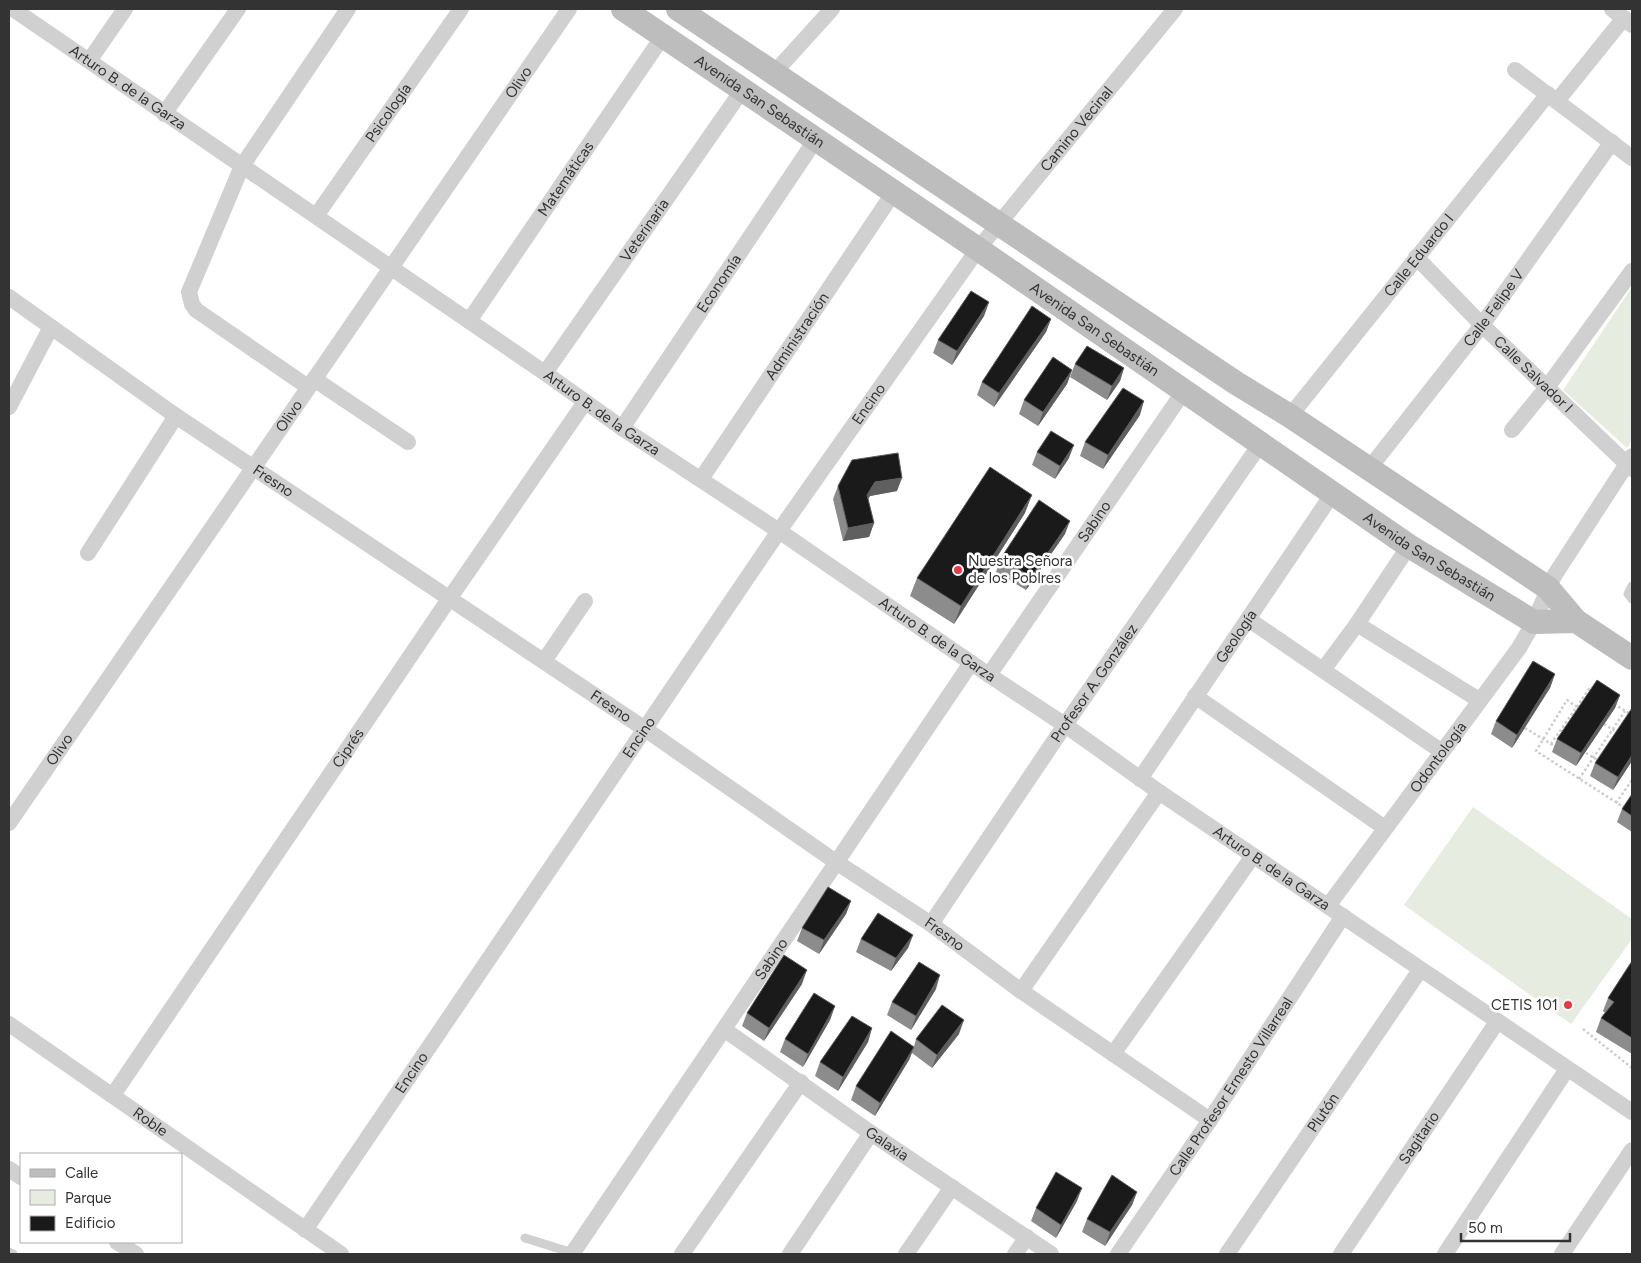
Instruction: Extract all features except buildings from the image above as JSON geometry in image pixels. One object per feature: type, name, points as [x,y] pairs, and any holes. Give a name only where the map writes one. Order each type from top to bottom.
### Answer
[{"type":"main road","name":"Avenida San Sebastián","points":[[623,9],[978,248],[1410,546],[1576,621],[1632,658]]},
{"type":"main road","name":"Avenida San Sebastián","points":[[678,9],[1236,383],[1290,416],[1368,470],[1541,605]]},
{"type":"main road","points":[[1541,605],[1576,621]]},
{"type":"street","name":"Arturo B. de la Garza","points":[[12,9],[469,320],[622,428],[779,531],[1065,725],[1140,779],[1420,970],[1632,1112]]},
{"type":"street","points":[[89,61],[125,9]]},
{"type":"street","points":[[164,114],[238,9]]},
{"type":"street","points":[[348,9],[242,166],[192,283],[190,298],[196,310],[408,442]]},
{"type":"street","name":"Psicología","points":[[316,216],[461,9]]},
{"type":"street","name":"Olivo","points":[[9,823],[254,469],[311,383],[392,269],[569,9]]},
{"type":"street","points":[[774,73],[832,9]]},
{"type":"street","name":"Camino Vecinal","points":[[978,248],[1175,9]]},
{"type":"street","name":"Calle Eduardo I","points":[[1290,416],[1416,257],[1623,17]]},
{"type":"street","name":"Matemáticas","points":[[469,320],[663,36]]},
{"type":"street","points":[[1515,70],[1632,158]]},
{"type":"street","name":"Veterinaria","points":[[546,373],[743,89]]},
{"type":"street","name":"Economía","points":[[622,428],[816,139]]},
{"type":"street","name":"Calle Felipe V","points":[[1368,470],[1482,325],[1612,142]]},
{"type":"street","name":"Administración","points":[[701,479],[894,192]]},
{"type":"street","name":"Encino","points":[[305,1230],[779,531],[978,248]]},
{"type":"street","name":"Calle Salvador I","points":[[1416,257],[1482,325],[1630,463]]},
{"type":"street","points":[[1512,430],[1548,386],[1632,271]]},
{"type":"street","name":"Fresno","points":[[9,297],[176,416],[645,729],[836,862],[931,924],[1021,991],[1210,1120]]},
{"type":"street","points":[[9,408],[51,326]]},
{"type":"street","name":"Sabino","points":[[989,675],[1184,391]]},
{"type":"street","name":"Ciprés","points":[[113,1095],[449,599],[585,402]]},
{"type":"street","points":[[88,553],[176,416]]},
{"type":"street","name":"Profesor A. González","points":[[931,924],[1065,725],[1260,443]]},
{"type":"street","name":"Odontología","points":[[1328,906],[1519,648],[1541,605],[1630,463]]},
{"type":"street","name":"Geología","points":[[1140,779],[1333,493]]},
{"type":"street","points":[[1322,670],[1357,624],[1410,546]]},
{"type":"street","points":[[544,662],[585,601]]},
{"type":"street","points":[[1248,619],[1441,751]]},
{"type":"street","points":[[1357,624],[1480,700]]},
{"type":"street","name":"Sabino","points":[[572,1253],[725,1030],[971,663]]},
{"type":"street","points":[[1195,696],[1385,828]]},
{"type":"street","points":[[1021,991],[1159,792]]},
{"type":"street","points":[[1113,1054],[1253,856]]},
{"type":"street","name":"Calle Profesor Ernesto Villarreal","points":[[1118,1254],[1210,1120],[1343,916]]},
{"type":"street","name":"Plutón","points":[[1227,1254],[1420,970]]},
{"type":"street","name":"Sagitario","points":[[1342,1254],[1497,1022]]},
{"type":"street","name":"Roble","points":[[9,1024],[341,1254]]},
{"type":"street","name":"Galaxia","points":[[725,1030],[1051,1254]]},
{"type":"street","points":[[1445,1254],[1567,1069]]},
{"type":"street","points":[[682,1254],[801,1082]]},
{"type":"street","points":[[790,1254],[871,1132]]},
{"type":"street","points":[[1562,1254],[1632,1150]]},
{"type":"street","points":[[9,1169],[20,1176]]},
{"type":"street","points":[[906,1254],[952,1186]]},
{"type":"street","points":[[1015,1254],[1027,1237]]},
{"type":"street","points":[[120,1243],[136,1254]]},
{"type":"lane","points":[[1632,586],[1628,594],[1632,600]]},
{"type":"lane","points":[[525,1238],[572,1253]]},
{"type":"lane","points":[[9,1252],[13,1254]]},
{"type":"path","points":[[1551,744],[1589,689],[1596,693]]},
{"type":"path","points":[[1577,707],[1567,700],[1536,751],[1626,809]]},
{"type":"path","points":[[1610,702],[1632,715]]},
{"type":"path","points":[[1579,779],[1625,710]]},
{"type":"path","points":[[1604,724],[1619,734]]},
{"type":"path","points":[[1525,728],[1556,746]]},
{"type":"path","points":[[1586,753],[1600,762]]},
{"type":"path","points":[[1616,803],[1632,780]]},
{"type":"path","points":[[1583,1029],[1632,1068]]},
{"type":"green space","points":[[1632,287],[1632,440],[1627,448],[1563,390]]},
{"type":"green space","points":[[1473,807],[1632,919],[1632,939],[1571,1024],[1404,905]]},
{"type":"place","name":"Nuestra Señora de los Poblres","points":[[958,570]]},
{"type":"place","name":"CETIS 101","points":[[1568,1005]]}]
